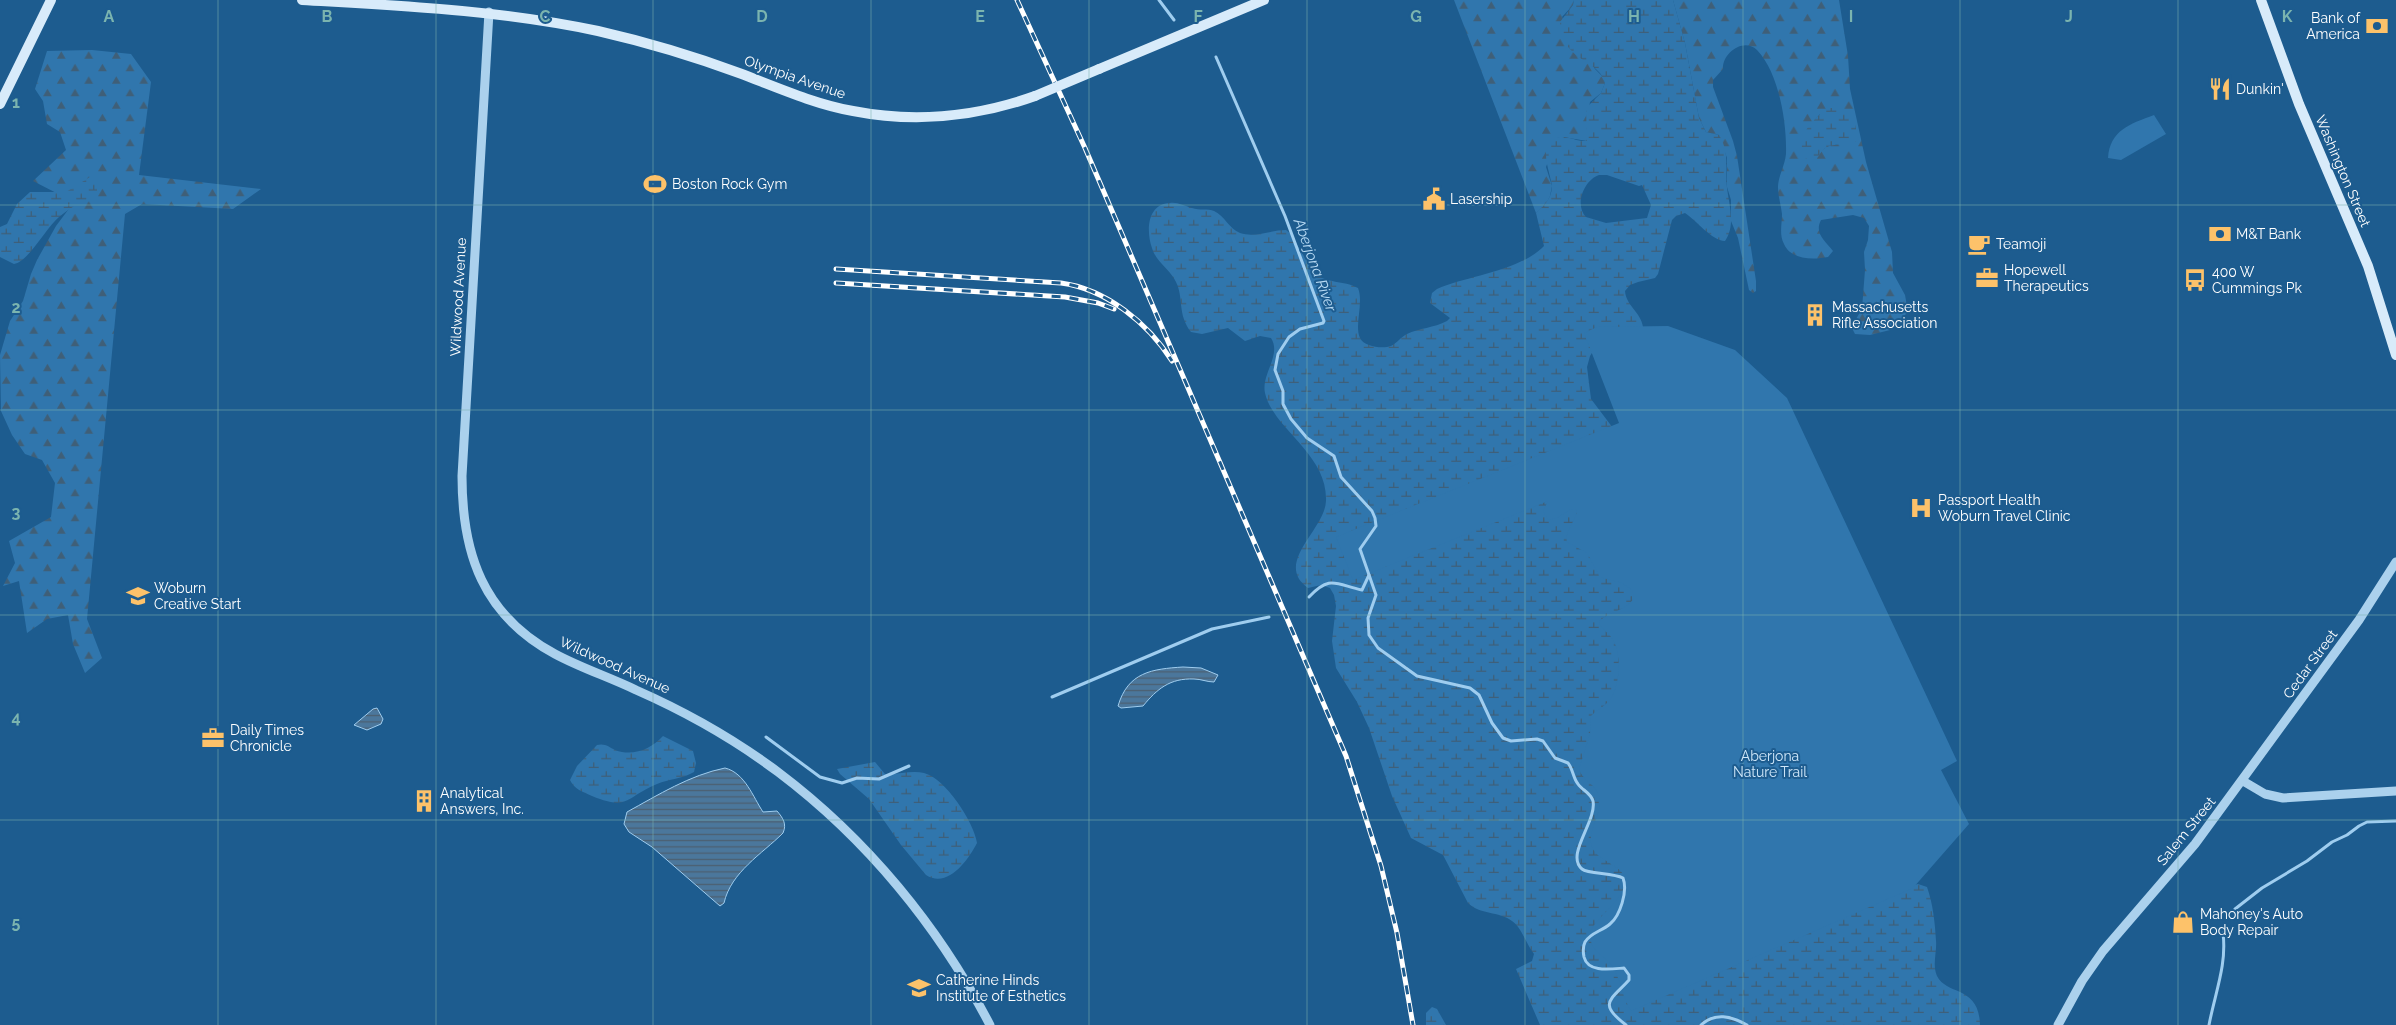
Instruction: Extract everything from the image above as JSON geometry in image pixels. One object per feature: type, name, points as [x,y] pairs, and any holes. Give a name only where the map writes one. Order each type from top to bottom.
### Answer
[{"type":"main road","points":[[0,104],[51,0]]},
{"type":"main road","name":"Olympia Avenue","points":[[302,0],[489,12],[556,22],[650,44],[717,65],[828,105],[868,114],[912,118],[956,115],[1000,107],[1035,96],[1264,0]]},
{"type":"main road","name":"Washington Street","points":[[2261,0],[2299,104],[2365,258],[2396,355]]},
{"type":"street","name":"Wildwood Avenue","points":[[489,12],[462,476],[462,508],[466,537],[482,580],[507,616],[518,628],[543,647],[571,662],[633,688],[692,718],[767,764],[812,800],[861,846],[915,907],[953,960],[990,1025]]},
{"type":"street","name":"Cedar Street","points":[[2243,781],[2359,620],[2396,562]]},
{"type":"street","points":[[2243,781],[2265,794],[2283,798],[2396,791]]},
{"type":"street","name":"Salem Street","points":[[2058,1025],[2075,993],[2103,951],[2190,851],[2243,781]]},
{"type":"green space","points":[[1454,0],[1574,0],[1573,5],[1562,17],[1595,69],[1604,78],[1605,83],[1601,93],[1590,102],[1587,118],[1587,141],[1563,137],[1557,138],[1546,167],[1552,186],[1550,196],[1546,204],[1536,213]]},
{"type":"green space","points":[[1574,0],[1673,0],[1685,43],[1699,118],[1706,132],[1719,135],[1725,148],[1727,188],[1731,215],[1730,228],[1725,241],[1715,238],[1685,213],[1676,216],[1672,220],[1658,274],[1655,278],[1630,285],[1625,291],[1628,301],[1642,322],[1643,327],[1595,348],[1590,356],[1587,367],[1591,399],[1619,436],[1910,886],[1918,884],[1927,887],[1934,920],[1935,967],[1937,976],[1948,986],[1969,997],[1978,1012],[1980,1025],[1540,1025],[1516,969],[1532,961],[1534,954],[1519,928],[1512,921],[1473,907],[1468,903],[1443,855],[1411,838],[1392,796],[1369,728],[1357,702],[1336,668],[1332,641],[1336,606],[1334,595],[1330,588],[1321,585],[1308,588],[1299,578],[1296,568],[1298,557],[1324,512],[1326,501],[1324,484],[1318,469],[1310,456],[1278,418],[1270,406],[1265,393],[1266,379],[1274,351],[1274,344],[1271,338],[1260,336],[1245,341],[1228,328],[1202,334],[1191,332],[1184,319],[1176,282],[1154,253],[1150,241],[1149,227],[1150,220],[1157,208],[1173,203],[1195,209],[1212,210],[1240,233],[1251,235],[1286,230],[1290,233],[1314,273],[1324,279],[1358,288],[1360,300],[1358,333],[1362,341],[1369,345],[1388,347],[1416,330],[1447,321],[1450,318],[1430,303],[1432,293],[1437,289],[1508,267],[1534,254],[1544,246],[1536,213],[1547,202],[1552,187],[1546,159],[1548,145],[1552,140],[1560,137],[1587,141],[1586,108],[1601,93],[1605,83],[1602,75],[1596,69],[1573,53],[1562,35],[1560,22],[1573,5]],"holes":[[[1599,175],[1607,175],[1639,186],[1642,185],[1651,205],[1647,218],[1606,223],[1586,217],[1582,212],[1582,193],[1594,178]]]},
{"type":"green space","points":[[1673,0],[1839,0],[1848,56],[1850,89],[1866,162],[1892,252],[1893,273],[1905,295],[1908,312],[1890,330],[1870,335],[1855,334],[1853,330],[1853,324],[1862,309],[1865,270],[1864,252],[1868,240],[1869,226],[1864,218],[1853,215],[1821,220],[1819,225],[1820,233],[1833,251],[1828,257],[1803,258],[1797,256],[1787,249],[1782,241],[1782,214],[1778,187],[1786,154],[1783,114],[1776,85],[1765,60],[1752,46],[1746,45],[1735,49],[1726,57],[1723,69],[1713,80],[1713,87],[1737,156],[1756,281],[1756,291],[1753,293],[1749,290],[1738,238],[1731,221],[1731,200],[1727,187],[1727,158],[1719,135],[1706,132],[1699,118],[1685,43]],"holes":[[[1820,114],[1837,145],[1829,145],[1821,151],[1812,123]]]},
{"type":"green space","points":[[92,50],[131,54],[151,82],[139,175],[261,189],[233,209],[142,204],[125,214],[87,619],[102,658],[85,673],[73,644],[68,615],[47,619],[27,633],[19,581],[3,586],[15,563],[9,541],[51,517],[55,483],[42,460],[25,454],[12,435],[1,411],[0,355],[10,321],[23,301],[37,260],[56,226],[74,202],[33,181],[66,150],[60,132],[47,124],[43,101],[35,89],[47,51]]},
{"type":"green space","points":[[1827,108],[1837,108],[1850,113],[1856,127],[1856,141],[1853,144],[1829,146],[1819,156],[1804,159],[1802,150],[1803,136],[1815,119]]},
{"type":"green space","points":[[2154,115],[2166,134],[2121,160],[2108,158],[2110,148],[2117,134],[2129,125]]},
{"type":"green space","points":[[90,177],[97,177],[97,195],[78,204],[59,217],[31,251],[19,262],[14,264],[0,257],[0,227],[7,224],[17,204],[30,192],[66,192]]},
{"type":"green space","name":"Aberjona Nature Trail","points":[[1668,326],[1735,350],[1787,398],[1957,761],[1941,770],[1969,824],[1913,888],[1631,1011],[1614,969],[1594,949],[1592,944],[1591,930],[1617,900],[1625,887],[1626,880],[1620,870],[1600,857],[1593,849],[1591,837],[1600,800],[1594,787],[1579,769],[1590,734],[1591,716],[1609,701],[1616,688],[1619,662],[1616,646],[1599,622],[1630,603],[1634,598],[1632,590],[1622,583],[1600,577],[1587,553],[1567,542],[1567,534],[1577,510],[1571,509],[1557,518],[1548,520],[1543,511],[1548,501],[1353,580],[1336,537],[1619,423],[1584,333],[1597,327]]},
{"type":"green space","points":[[663,736],[693,751],[696,763],[694,772],[657,784],[626,801],[620,802],[604,800],[585,793],[576,788],[570,780],[577,766],[597,745],[605,745],[628,753],[641,751],[653,745]]},
{"type":"green space","points":[[875,762],[885,774],[924,773],[941,783],[957,802],[975,834],[977,843],[963,864],[949,876],[934,878],[926,875],[901,845],[869,799],[840,774],[837,769]]},
{"type":"green space","points":[[1432,1007],[1437,1009],[1446,1025],[1426,1025],[1426,1013]]},
{"type":"shaded area","points":[[1183,667],[1201,668],[1218,675],[1214,682],[1194,679],[1178,680],[1159,690],[1143,706],[1121,708],[1118,706],[1122,695],[1135,679],[1151,671]]},
{"type":"shaded area","points":[[377,708],[383,719],[381,724],[367,730],[354,725],[373,709]]},
{"type":"shaded area","points":[[725,768],[743,780],[763,812],[777,811],[783,819],[785,827],[783,833],[740,873],[733,882],[724,903],[720,906],[652,847],[629,832],[624,824],[627,812],[650,799],[699,775]]},
{"type":"waterway","name":"Aberjona River","points":[[1159,0],[1174,20]]},
{"type":"waterway","name":"Aberjona River","points":[[1216,57],[1285,216],[1324,321],[1323,323],[1300,329],[1289,337],[1278,354],[1275,370],[1283,391],[1283,404],[1291,419],[1307,438],[1334,456],[1341,477],[1372,511],[1375,518],[1376,526],[1360,549],[1376,595],[1368,618],[1369,635],[1378,648],[1417,676],[1470,688],[1479,695],[1492,723],[1503,738],[1511,741],[1537,739],[1543,741],[1555,758],[1568,763],[1576,782],[1590,796],[1593,801],[1593,809],[1579,847],[1578,863],[1585,871],[1623,878],[1624,896],[1614,920],[1587,939],[1583,949],[1586,962],[1590,966],[1601,969],[1624,968],[1629,975],[1629,980],[1612,997],[1609,1006],[1617,1018],[1626,1025]]},
{"type":"waterway","points":[[1309,597],[1322,586],[1333,583],[1362,590],[1369,575]]},
{"type":"waterway","points":[[1052,697],[1212,629],[1269,617]]},
{"type":"waterway","points":[[766,737],[820,777],[842,783],[857,778],[879,779],[909,766]]},
{"type":"waterway","points":[[2235,909],[2262,888],[2359,826],[2367,822],[2396,821]]},
{"type":"waterway","points":[[2209,1025],[2222,968],[2223,933]]},
{"type":"waterway","name":"Aberjona River","points":[[1701,1025],[1717,1017],[1735,1019],[1747,1025]]},
{"type":"railway","points":[[1017,0],[1085,148],[1346,756],[1381,866],[1397,933],[1413,1025]]},
{"type":"railway","points":[[836,269],[1061,283],[1078,287],[1110,300],[1138,321],[1172,361]]},
{"type":"railway","points":[[836,283],[1065,297],[1098,303],[1114,309]]},
{"type":"place","name":"Bank of America","points":[[2377,26]]},
{"type":"place","name":"Dunkin'","points":[[2220,89]]},
{"type":"place","name":"Boston Rock Gym","points":[[655,184]]},
{"type":"place","name":"Lasership","points":[[1434,199]]},
{"type":"place","name":"M&T Bank","points":[[2220,234]]},
{"type":"place","name":"Teamoji","points":[[1979,244]]},
{"type":"place","name":"Hopewell Therapeutics","points":[[1987,278]]},
{"type":"place","name":"400 W Cummings Pk","points":[[2195,280]]},
{"type":"place","name":"Massachusetts Rifle Association","points":[[1815,315]]},
{"type":"place","name":"Passport Health Woburn Travel Clinic","points":[[1921,508]]},
{"type":"place","name":"Woburn Creative Start","points":[[138,596]]},
{"type":"place","name":"Daily Times Chronicle","points":[[213,738]]},
{"type":"place","name":"Analytical Answers, Inc.","points":[[424,801]]},
{"type":"place","name":"Mahoney's Auto Body Repair","points":[[2183,922]]},
{"type":"place","name":"Catherine Hinds Institute of Esthetics","points":[[919,988]]}]
